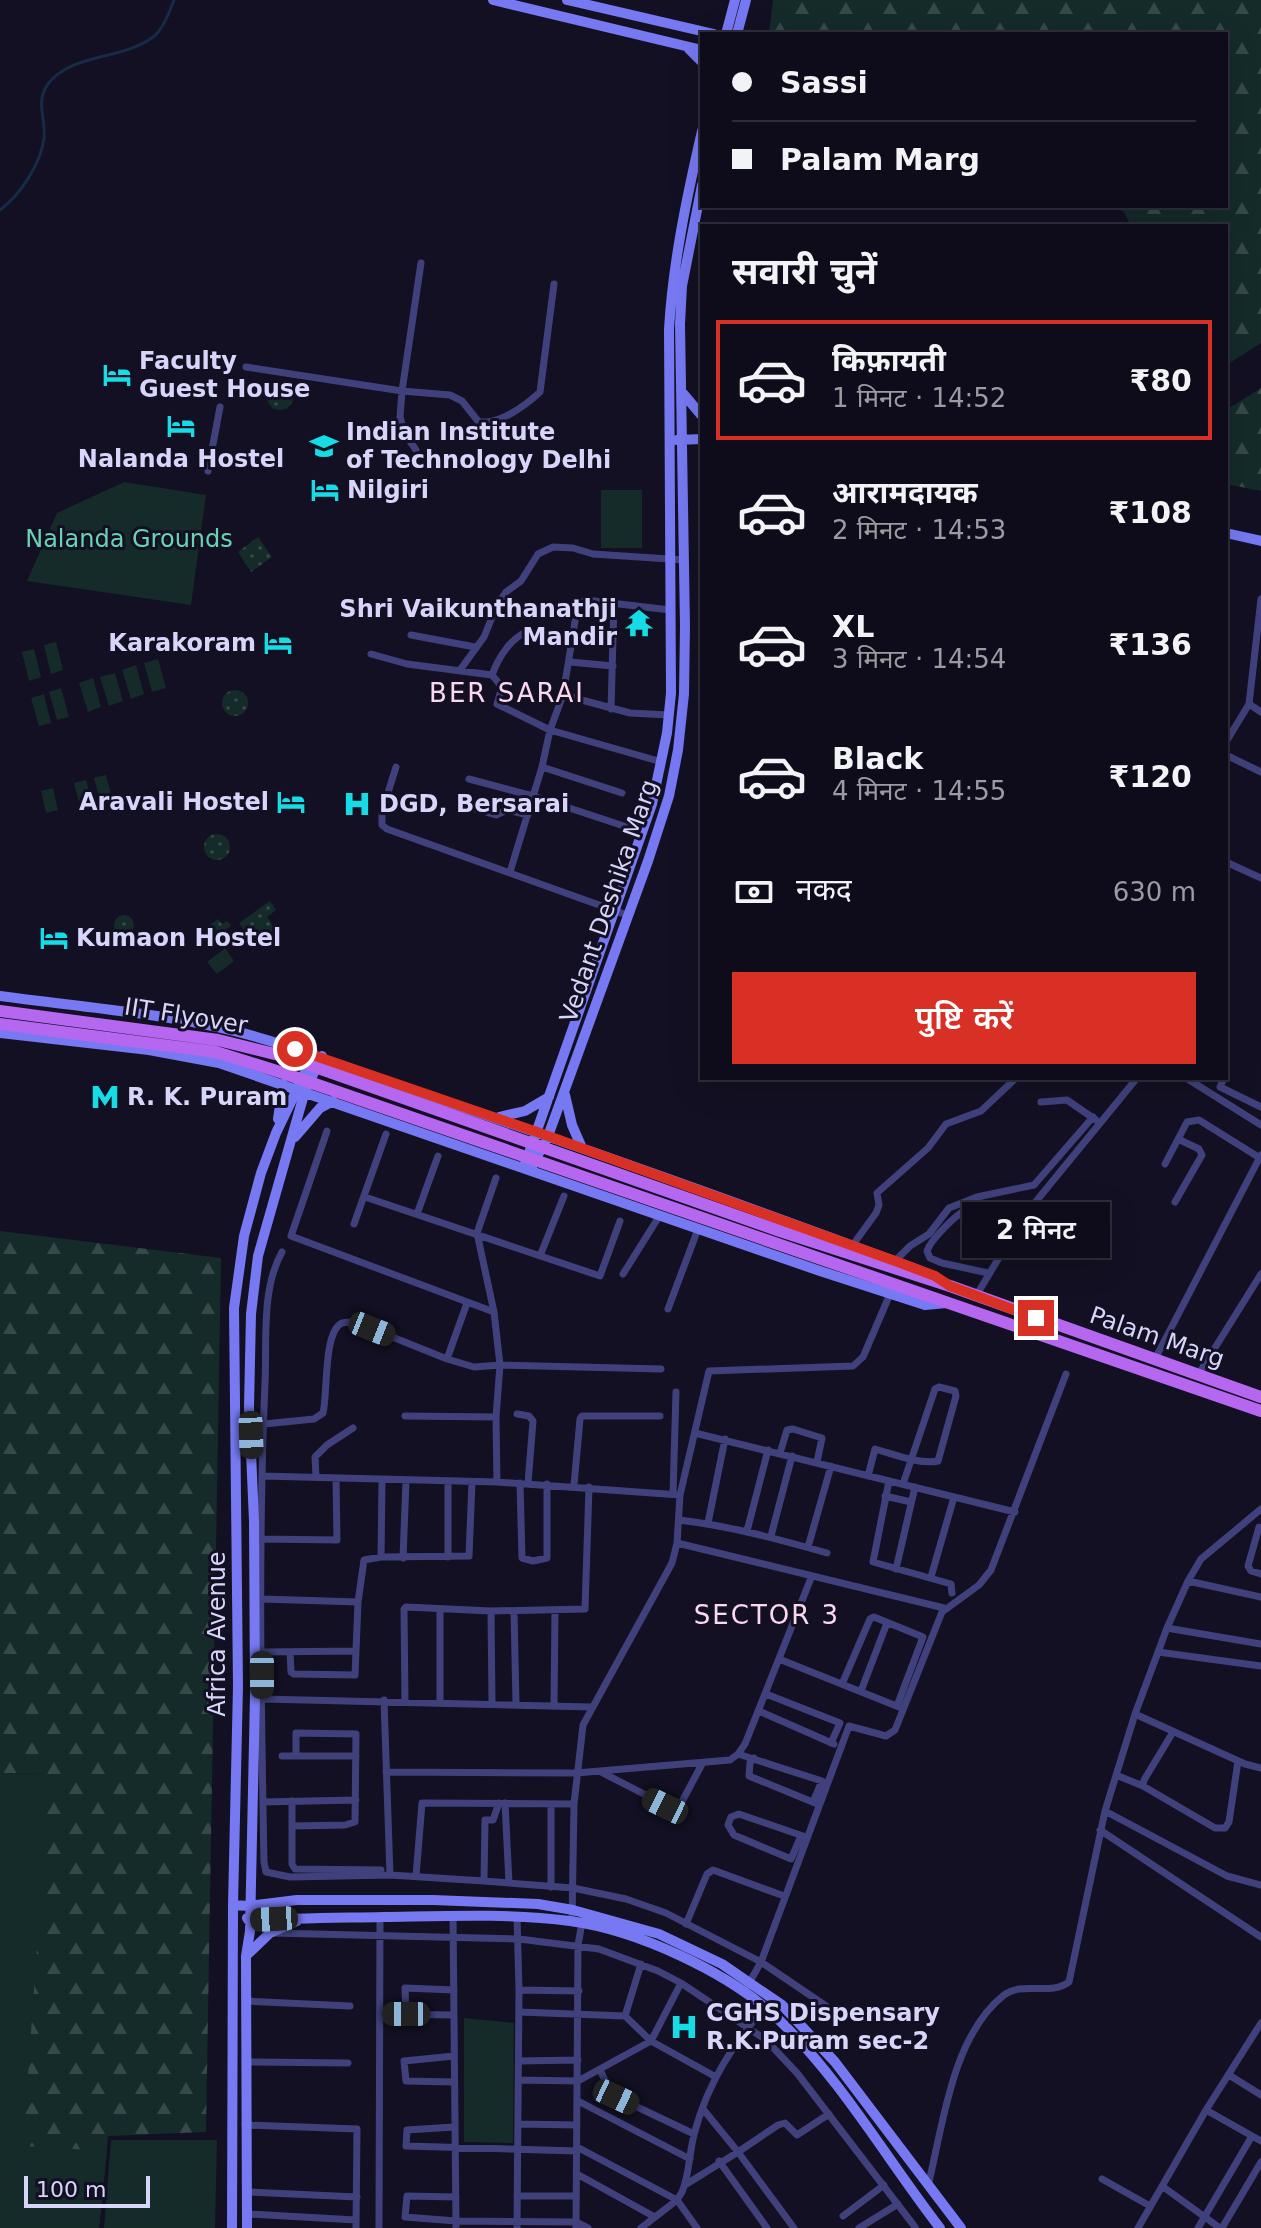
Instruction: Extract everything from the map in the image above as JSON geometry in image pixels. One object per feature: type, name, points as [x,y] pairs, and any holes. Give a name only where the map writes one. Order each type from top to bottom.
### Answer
[{"type":"main road","points":[[493,0],[700,50]]},
{"type":"main road","points":[[567,0],[705,32]]},
{"type":"main road","points":[[727,32],[735,0]]},
{"type":"main road","points":[[738,32],[746,0]]},
{"type":"main road","points":[[688,47],[700,60]]},
{"type":"main road","points":[[678,441],[669,329],[671,293],[700,140]]},
{"type":"main road","points":[[678,441],[682,286],[700,195]]},
{"type":"main road","points":[[681,391],[700,414]]},
{"type":"main road","points":[[678,441],[700,442]]},
{"type":"main road","name":"Vedant Deshika Marg","points":[[542,1134],[549,1097],[652,804],[662,762],[671,693],[671,560],[678,441]]},
{"type":"main road","name":"Vedant Deshika Marg","points":[[527,1169],[565,1089],[669,796],[684,694],[684,560],[678,441]]},
{"type":"main road","points":[[1228,534],[1261,544]]},
{"type":"main road","points":[[1228,540],[1261,544]]},
{"type":"main road","name":"Palam Marg","points":[[0,996],[148,1014],[224,1028],[318,1055],[895,1261],[976,1296],[1261,1397]]},
{"type":"main road","name":"IIT Flyover","points":[[0,1011],[218,1040],[287,1057],[765,1226],[950,1286]]},
{"type":"main road","name":"IIT Flyover","points":[[0,1024],[216,1052],[947,1303]]},
{"type":"main road","name":"Palam Marg","points":[[0,1033],[149,1050],[219,1063],[890,1294],[925,1305],[947,1303],[1261,1411]]},
{"type":"main road","points":[[242,1070],[251,1067],[255,1059],[253,1037]]},
{"type":"main road","name":"Africa Avenue","points":[[232,2228],[233,1905],[238,1686],[234,1308],[244,1236],[276,1133],[318,1055]]},
{"type":"main road","points":[[276,1133],[283,1084]]},
{"type":"main road","name":"Africa Avenue","points":[[247,2228],[246,1956],[255,1695],[254,1521],[249,1407],[251,1314],[258,1256],[290,1144],[301,1089]]},
{"type":"main road","points":[[565,1089],[569,1114],[582,1148]]},
{"type":"main road","points":[[493,1117],[525,1111],[549,1097]]},
{"type":"main road","points":[[290,1144],[320,1108],[333,1101]]},
{"type":"main road","points":[[623,1202],[613,1194],[610,1182],[616,1170],[633,1166]]},
{"type":"main road","points":[[233,1905],[297,1900],[538,1904],[658,1945],[782,2005],[835,2062],[961,2228]]},
{"type":"main road","points":[[233,1905],[249,1921],[453,1915],[576,1918],[659,1934],[722,1964],[747,1987],[825,2070],[940,2228]]},
{"type":"main road","points":[[246,1956],[270,1933],[286,1924],[322,1917]]},
{"type":"street","points":[[416,450],[402,426],[402,391],[421,263]]},
{"type":"street","points":[[246,367],[457,398],[472,417],[483,423],[498,419],[531,400],[543,386],[554,284]]},
{"type":"street","points":[[208,471],[220,407]]},
{"type":"street","points":[[460,670],[487,633],[497,605],[506,592],[521,581],[538,554],[553,547],[573,548],[593,554],[684,560]]},
{"type":"street","points":[[1228,738],[1249,704],[1261,599]]},
{"type":"street","points":[[510,872],[550,730],[563,695],[578,603],[586,600],[614,602],[670,610]]},
{"type":"street","points":[[611,709],[614,602]]},
{"type":"street","points":[[492,675],[512,640],[531,630]]},
{"type":"street","points":[[411,635],[475,647]]},
{"type":"street","points":[[371,654],[407,664],[492,675],[502,687],[497,704],[514,713],[550,730],[662,762]]},
{"type":"street","points":[[570,662],[613,666]]},
{"type":"street","points":[[563,695],[611,709],[669,715]]},
{"type":"street","points":[[1249,704],[1261,712]]},
{"type":"street","points":[[1228,756],[1261,772]]},
{"type":"street","points":[[396,767],[382,812],[382,825],[387,829],[627,915]]},
{"type":"street","points":[[542,767],[622,793]]},
{"type":"street","points":[[469,779],[533,796],[642,832]]},
{"type":"street","points":[[472,808],[496,815],[507,810],[528,815]]},
{"type":"street","points":[[632,856],[648,861]]},
{"type":"street","points":[[1228,863],[1261,878]]},
{"type":"street","points":[[852,1246],[876,1213],[879,1205],[877,1193],[928,1148],[946,1124],[981,1111],[1014,1080]]},
{"type":"street","points":[[976,1296],[1024,1216],[1133,1080]]},
{"type":"street","points":[[1189,1080],[1261,1125]]},
{"type":"street","points":[[1223,1080],[1220,1087],[1261,1107]]},
{"type":"street","points":[[1041,1102],[1067,1100],[1100,1123]]},
{"type":"street","points":[[895,1261],[910,1246],[929,1234],[949,1208],[977,1197],[1034,1185],[1093,1117]]},
{"type":"street","points":[[1154,1360],[1260,1156],[1195,1119],[1187,1122],[1165,1164]]},
{"type":"street","points":[[327,1131],[291,1236],[494,1312]]},
{"type":"street","points":[[354,1224],[386,1134]]},
{"type":"street","points":[[1175,1202],[1202,1155],[1199,1149],[1178,1139]]},
{"type":"street","points":[[417,1214],[438,1156]]},
{"type":"street","points":[[496,1178],[477,1233],[494,1312],[500,1365],[496,1417],[497,1482]]},
{"type":"street","points":[[540,1256],[564,1196]]},
{"type":"street","points":[[365,1197],[600,1276],[620,1221]]},
{"type":"street","points":[[988,1273],[930,1258],[927,1251],[931,1240],[962,1210],[977,1204],[990,1203],[1024,1216]]},
{"type":"street","points":[[623,1274],[660,1215]]},
{"type":"street","points":[[668,1309],[698,1229]]},
{"type":"street","points":[[282,1252],[275,1265],[269,1298],[262,1476],[264,1862],[269,1874],[290,1877],[416,1876],[573,1888],[626,1899],[686,1924],[761,1962],[826,2006]]},
{"type":"street","points":[[1198,1375],[1261,1274]]},
{"type":"street","points":[[677,1495],[709,1371],[853,1366],[863,1357],[890,1294]]},
{"type":"street","points":[[447,1359],[467,1303]]},
{"type":"street","points":[[264,1424],[314,1419],[323,1413],[330,1341],[335,1329],[342,1323],[355,1322],[474,1367],[661,1369]]},
{"type":"street","points":[[803,1836],[739,1814],[731,1817],[728,1825],[734,1835],[791,1859],[803,1836],[849,1726],[886,1736],[895,1730],[944,1608],[988,1576],[1066,1374]]},
{"type":"street","points":[[868,1476],[875,1449],[910,1458],[932,1463],[938,1461],[955,1391],[936,1387],[910,1458],[903,1484]]},
{"type":"street","points":[[576,2225],[579,1991],[573,1888],[576,1773],[583,1725],[667,1572],[677,1543],[676,1392]]},
{"type":"street","points":[[517,1414],[529,1416],[533,1421],[524,1483],[522,1558],[533,1561],[547,1558],[547,1484]]},
{"type":"street","points":[[405,1416],[496,1417]]},
{"type":"street","points":[[574,1485],[582,1416],[660,1416]]},
{"type":"street","points":[[316,1477],[315,1457],[353,1428]]},
{"type":"street","points":[[780,1453],[790,1429],[820,1436],[823,1440],[817,1462]]},
{"type":"street","points":[[695,1433],[1015,1512]]},
{"type":"street","points":[[708,1523],[725,1439]]},
{"type":"street","points":[[747,1531],[768,1450]]},
{"type":"street","points":[[771,1536],[792,1456]]},
{"type":"street","points":[[808,1547],[831,1466]]},
{"type":"street","points":[[262,1476],[574,1485],[677,1495]]},
{"type":"street","points":[[262,1539],[337,1540],[336,1479]]},
{"type":"street","points":[[381,1557],[382,1481]]},
{"type":"street","points":[[403,1558],[406,1481]]},
{"type":"street","points":[[448,1481],[448,1557]]},
{"type":"street","points":[[889,1481],[873,1560],[951,1584],[952,1593]]},
{"type":"street","points":[[290,1652],[291,1672],[294,1674],[355,1675],[358,1602],[364,1560],[381,1557],[467,1557],[470,1554],[472,1482]]},
{"type":"street","points":[[405,1701],[404,1609],[555,1611],[585,1608],[589,1487]]},
{"type":"street","points":[[896,1569],[915,1487]]},
{"type":"street","points":[[885,1496],[911,1502]]},
{"type":"street","points":[[931,1577],[954,1497]]},
{"type":"street","points":[[928,2186],[957,2069],[977,2027],[999,2000],[1010,1992],[1060,1987],[1069,1982],[1105,1811],[1135,1714],[1167,1628],[1188,1581],[1208,1552],[1261,1509]]},
{"type":"street","points":[[1251,1516],[1260,1528],[1248,1566],[1251,1571],[1261,1574]]},
{"type":"street","points":[[679,1520],[771,1536],[827,1553]]},
{"type":"street","points":[[677,1543],[944,1608]]},
{"type":"street","points":[[386,1772],[576,1773],[730,1760],[738,1754],[759,1711],[811,1578]]},
{"type":"street","points":[[1188,1581],[1261,1597]]},
{"type":"street","points":[[262,1599],[358,1602]]},
{"type":"street","points":[[440,1609],[440,1702]]},
{"type":"street","points":[[491,1611],[492,1704]]},
{"type":"street","points":[[514,1611],[516,1704]]},
{"type":"street","points":[[554,1706],[555,1611]]},
{"type":"street","points":[[779,1659],[842,1684],[861,1691],[898,1706],[923,1637],[873,1617],[842,1684]]},
{"type":"street","points":[[861,1691],[887,1623]]},
{"type":"street","points":[[1167,1628],[1261,1644]]},
{"type":"street","points":[[262,1652],[356,1651]]},
{"type":"street","points":[[1158,1652],[1261,1666]]},
{"type":"street","points":[[759,1711],[833,1743],[840,1723],[766,1694]]},
{"type":"street","points":[[263,1699],[591,1707]]},
{"type":"street","points":[[384,1700],[390,1875]]},
{"type":"street","points":[[1135,1714],[1238,1761],[1261,1768]]},
{"type":"street","points":[[1143,1786],[1173,1732]]},
{"type":"street","points":[[292,1826],[351,1825],[355,1822],[356,1734],[296,1733],[296,1756]]},
{"type":"street","points":[[738,1754],[754,1758],[822,1781],[814,1802],[749,1776],[750,1763],[754,1758]]},
{"type":"street","points":[[282,1756],[356,1756]]},
{"type":"street","points":[[1116,1775],[1143,1786],[1212,1827],[1223,1829],[1229,1822],[1238,1761]]},
{"type":"street","points":[[601,1772],[677,1811],[702,1764]]},
{"type":"street","points":[[263,1802],[356,1800]]},
{"type":"street","points":[[292,1801],[292,1864],[295,1869],[381,1870]]},
{"type":"street","points":[[484,1881],[485,1820],[493,1820],[502,1803]]},
{"type":"street","points":[[502,1803],[509,1883]]},
{"type":"street","points":[[416,1876],[421,1804],[574,1804]]},
{"type":"street","points":[[551,1804],[551,1887]]},
{"type":"street","points":[[1105,1811],[1227,1876],[1261,1885]]},
{"type":"street","points":[[1100,1830],[1261,1937]]},
{"type":"street","points":[[747,1987],[761,1962],[803,1836]]},
{"type":"street","points":[[686,1924],[707,1874],[713,1870],[784,1896]]},
{"type":"street","points":[[453,1915],[456,2225]]},
{"type":"street","points":[[379,2228],[380,1917]]},
{"type":"street","points":[[517,1917],[517,2224]]},
{"type":"street","points":[[270,1933],[519,1939],[578,1945],[641,1964],[681,1983],[748,2026],[782,2056],[915,2227]]},
{"type":"street","points":[[625,2016],[641,1964]]},
{"type":"street","points":[[518,2080],[578,2081],[651,2041],[681,1983]]},
{"type":"street","points":[[406,2014],[405,1988],[454,1990]]},
{"type":"street","points":[[519,1990],[579,1991]]},
{"type":"street","points":[[246,2001],[350,2006]]},
{"type":"street","points":[[641,2228],[677,2200],[685,2185],[694,2134],[716,2077],[748,2026],[765,2008]]},
{"type":"street","points":[[519,2012],[625,2016],[651,2041],[716,2077]]},
{"type":"street","points":[[380,2014],[454,2015]]},
{"type":"street","points":[[1138,2228],[1206,2110],[1261,2023]]},
{"type":"street","points":[[453,2082],[406,2081],[404,2061],[454,2056]]},
{"type":"street","points":[[519,2061],[578,2060]]},
{"type":"street","points":[[246,2062],[348,2063]]},
{"type":"street","points":[[600,2070],[612,2095],[694,2134]]},
{"type":"street","points":[[1229,2075],[1261,2095]]},
{"type":"street","points":[[603,2112],[612,2095]]},
{"type":"street","points":[[578,2101],[690,2159]]},
{"type":"street","points":[[703,2109],[794,2228]]},
{"type":"street","points":[[1206,2110],[1261,2141]]},
{"type":"street","points":[[685,2185],[782,2123],[797,2135],[829,2114]]},
{"type":"street","points":[[518,2124],[577,2125]]},
{"type":"street","points":[[245,2125],[357,2129],[356,2224],[248,2214]]},
{"type":"street","points":[[454,2127],[410,2129],[405,2133],[408,2147],[577,2149],[677,2200],[697,2228]]},
{"type":"street","points":[[1198,2228],[1252,2136]]},
{"type":"street","points":[[719,2161],[767,2228]]},
{"type":"street","points":[[1162,2186],[1221,2228],[1261,2162]]},
{"type":"street","points":[[577,2174],[653,2216]]},
{"type":"street","points":[[1102,2179],[1150,2206]]},
{"type":"street","points":[[843,2216],[884,2185]]},
{"type":"street","points":[[248,2192],[357,2197]]},
{"type":"street","points":[[517,2196],[576,2196]]},
{"type":"street","points":[[456,2197],[405,2197],[407,2219],[456,2225],[576,2225],[588,2228]]},
{"type":"street","points":[[859,2228],[898,2204]]},
{"type":"green space","points":[[773,0],[1261,0],[1261,343],[1228,364],[1228,224],[1130,224],[1124,212],[1117,208],[1228,208],[1228,32],[769,32]]},
{"type":"green space","points":[[280,384],[289,388],[293,397],[289,406],[280,410],[271,406],[267,397],[271,388]]},
{"type":"green space","points":[[1261,388],[1261,491],[1228,484],[1228,409]]},
{"type":"green space","name":"Nalanda Grounds","points":[[124,482],[206,495],[191,605],[27,581],[57,513]]},
{"type":"green space","points":[[601,490],[642,490],[642,548],[601,548]]},
{"type":"green space","points":[[258,537],[272,557],[251,572],[238,552]]},
{"type":"green space","points":[[56,642],[63,670],[51,674],[44,645]]},
{"type":"green space","points":[[34,649],[41,677],[29,681],[22,652]]},
{"type":"green space","points":[[158,659],[166,688],[152,692],[144,663]]},
{"type":"green space","points":[[136,665],[144,694],[131,699],[122,670]]},
{"type":"green space","points":[[115,673],[123,701],[109,706],[100,677]]},
{"type":"green space","points":[[93,678],[101,707],[88,712],[79,683]]},
{"type":"green space","points":[[61,688],[69,717],[57,720],[49,692]]},
{"type":"green space","points":[[235,690],[244,694],[248,703],[244,712],[235,716],[226,712],[222,703],[226,694]]},
{"type":"green space","points":[[44,694],[51,723],[39,726],[31,698]]},
{"type":"green space","points":[[106,775],[112,797],[100,801],[94,778]]},
{"type":"green space","points":[[86,780],[92,802],[80,806],[74,783]]},
{"type":"green space","points":[[53,788],[58,810],[46,813],[41,791]]},
{"type":"green space","points":[[217,834],[226,838],[230,847],[226,856],[217,860],[208,856],[204,847],[208,838]]},
{"type":"green space","points":[[270,901],[276,910],[267,917],[275,928],[281,928],[256,946],[239,923]]},
{"type":"green space","points":[[124,915],[131,918],[134,925],[131,932],[124,935],[117,932],[114,925],[117,918]]},
{"type":"green space","points":[[218,919],[222,924],[227,921],[231,926],[211,940],[204,929]]},
{"type":"green space","points":[[225,948],[234,961],[217,974],[207,962]]},
{"type":"green space","points":[[0,1231],[221,1258],[206,2132],[108,2136],[99,2228],[0,2228],[48,1774],[0,1773]]},
{"type":"green space","points":[[0,1773],[49,1774],[23,2146],[107,2151],[99,2228],[0,2228]]},
{"type":"green space","points":[[464,2018],[514,2023],[513,2143],[464,2142]]},
{"type":"green space","points":[[111,2140],[217,2140],[215,2228],[104,2228]]},
{"type":"waterway","points":[[0,210],[22,187],[39,158],[44,138],[42,97],[48,84],[70,67],[127,50],[153,37],[163,26],[174,0]]},
{"type":"place","name":"Faculty Guest House","points":[[117,375]]},
{"type":"place","name":"Nalanda Hostel","points":[[181,426]]},
{"type":"place","name":"Indian Institute of Technology Delhi","points":[[324,446]]},
{"type":"place","name":"Nilgiri","points":[[325,490]]},
{"type":"place","name":"Shri Vaikunthanathji Mandir","points":[[639,623]]},
{"type":"place","name":"Karakoram","points":[[278,643]]},
{"type":"place","name":"Aravali Hostel","points":[[291,802]]},
{"type":"place","name":"DGD, Bersarai","points":[[357,804]]},
{"type":"place","name":"Kumaon Hostel","points":[[54,938]]},
{"type":"place","name":"R. K. Puram","points":[[105,1097]]},
{"type":"place","name":"CGHS Dispensary R.K.Puram sec-2","points":[[684,2027]]},
{"type":"district","name":"BER SARAI","points":[[507,693]]},
{"type":"district","name":"SECTOR 3","points":[[767,1615]]},
{"type":"route","points":[[295,1049],[895,1261],[935,1276],[950,1286],[1036,1318]]}]
